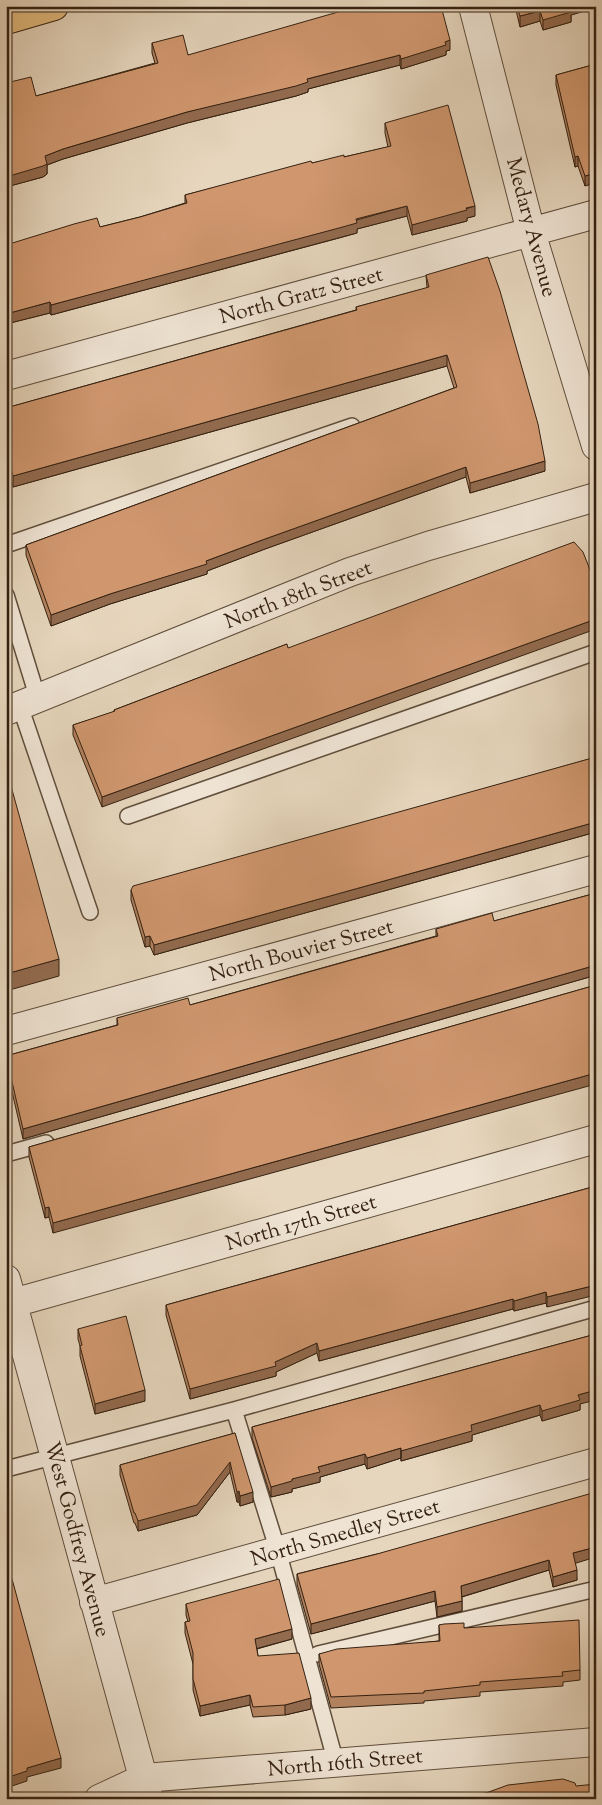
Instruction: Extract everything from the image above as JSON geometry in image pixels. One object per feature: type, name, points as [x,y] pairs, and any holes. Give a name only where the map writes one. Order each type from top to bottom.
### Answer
[{"type":"main road","points":[[6,20],[54,6]]},
{"type":"street","name":"Medary Avenue","points":[[474,6],[531,232],[596,446]]},
{"type":"street","name":"North Gratz Street","points":[[6,376],[596,214]]},
{"type":"street","name":"North 18th Street","points":[[21,705],[350,572],[428,546],[596,497]]},
{"type":"street","name":"North Bouvier Street","points":[[6,1031],[596,869]]},
{"type":"street","name":"North 17th Street","points":[[8,1295],[596,1139]]},
{"type":"street","name":"West Godfrey Avenue","points":[[8,1295],[55,1456],[147,1789]]},
{"type":"street","name":"North Smedley Street","points":[[94,1602],[596,1462]]},
{"type":"street","name":"North 16th Street","points":[[99,1799],[147,1789],[336,1762],[595,1740]]},
{"type":"lane","points":[[6,545],[367,421]]},
{"type":"lane","points":[[6,595],[21,705],[90,912]]},
{"type":"lane","points":[[128,816],[596,652]]},
{"type":"lane","points":[[6,1154],[63,1138]]},
{"type":"lane","points":[[6,1469],[234,1410],[596,1308]]},
{"type":"lane","points":[[234,1410],[278,1551],[336,1762]]},
{"type":"lane","points":[[307,1656],[596,1589]]},
{"type":"building","points":[[359,6],[441,6],[450,40],[445,42],[446,45],[401,59],[400,55],[307,79],[308,82],[296,86],[187,112],[63,149],[45,156],[47,164],[43,166],[6,177],[6,83],[31,77],[36,96],[158,63],[152,43],[183,35],[188,55]]},
{"type":"building","points":[[517,6],[569,6],[571,12],[543,20],[540,11],[520,16]]},
{"type":"building","points":[[596,64],[596,173],[585,176],[578,156],[575,157],[556,75]]},
{"type":"building","points":[[448,105],[475,206],[466,208],[467,210],[412,225],[407,206],[356,219],[357,223],[339,228],[51,305],[50,302],[6,314],[6,245],[97,218],[100,227],[140,217],[187,203],[185,195],[311,161],[312,163],[344,155],[344,157],[391,146],[385,123]]},
{"type":"building","points":[[488,257],[500,291],[538,424],[545,461],[470,483],[466,467],[206,561],[207,564],[110,594],[51,615],[26,545],[457,387],[447,355],[13,476],[11,468],[6,469],[6,408],[357,310],[356,307],[429,287],[426,275]]},
{"type":"building","points":[[574,542],[583,552],[596,585],[596,619],[102,797],[73,725],[115,711],[287,644],[288,648]]},
{"type":"building","points":[[596,757],[596,822],[154,945],[150,936],[145,937],[131,890],[133,886]]},
{"type":"building","points":[[6,768],[59,959],[6,974]]},
{"type":"building","points":[[596,893],[596,966],[23,1129],[6,1056],[118,1025],[117,1018],[188,998],[190,1005],[438,936],[436,929],[492,913],[494,921]]},
{"type":"building","points":[[596,985],[596,1073],[53,1223],[49,1207],[45,1208],[29,1147]]},
{"type":"building","points":[[596,1186],[596,1285],[547,1297],[546,1292],[514,1301],[513,1299],[319,1351],[317,1343],[275,1362],[276,1366],[190,1389],[166,1305]]},
{"type":"building","points":[[126,1316],[145,1390],[95,1404],[80,1346],[82,1345],[78,1329]]},
{"type":"building","points":[[596,1334],[596,1390],[578,1395],[580,1400],[542,1411],[540,1405],[471,1425],[472,1431],[401,1451],[401,1448],[367,1458],[365,1454],[318,1467],[320,1472],[292,1479],[292,1481],[271,1487],[252,1427]]},
{"type":"building","points":[[235,1433],[253,1492],[240,1496],[239,1491],[237,1492],[230,1462],[197,1505],[138,1521],[120,1465]]},
{"type":"building","points":[[596,1492],[596,1547],[573,1553],[577,1570],[553,1577],[549,1560],[461,1586],[462,1601],[437,1607],[435,1591],[311,1624],[297,1574],[377,1554]]},
{"type":"building","points":[[6,1557],[61,1758],[27,1768],[27,1771],[6,1778]]},
{"type":"building","points":[[279,1579],[292,1629],[255,1639],[258,1656],[299,1653],[311,1698],[285,1705],[253,1707],[250,1695],[200,1706],[193,1679],[193,1653],[185,1622],[190,1621],[186,1604]]},
{"type":"building","points":[[579,1620],[580,1670],[562,1672],[563,1676],[480,1682],[480,1685],[424,1691],[424,1693],[331,1697],[319,1654],[337,1649],[440,1641],[439,1625],[444,1624],[464,1623],[464,1628]]},
{"type":"building","points":[[563,1779],[575,1783],[576,1786],[596,1784],[596,1799],[412,1799],[486,1793],[508,1785]]}]
